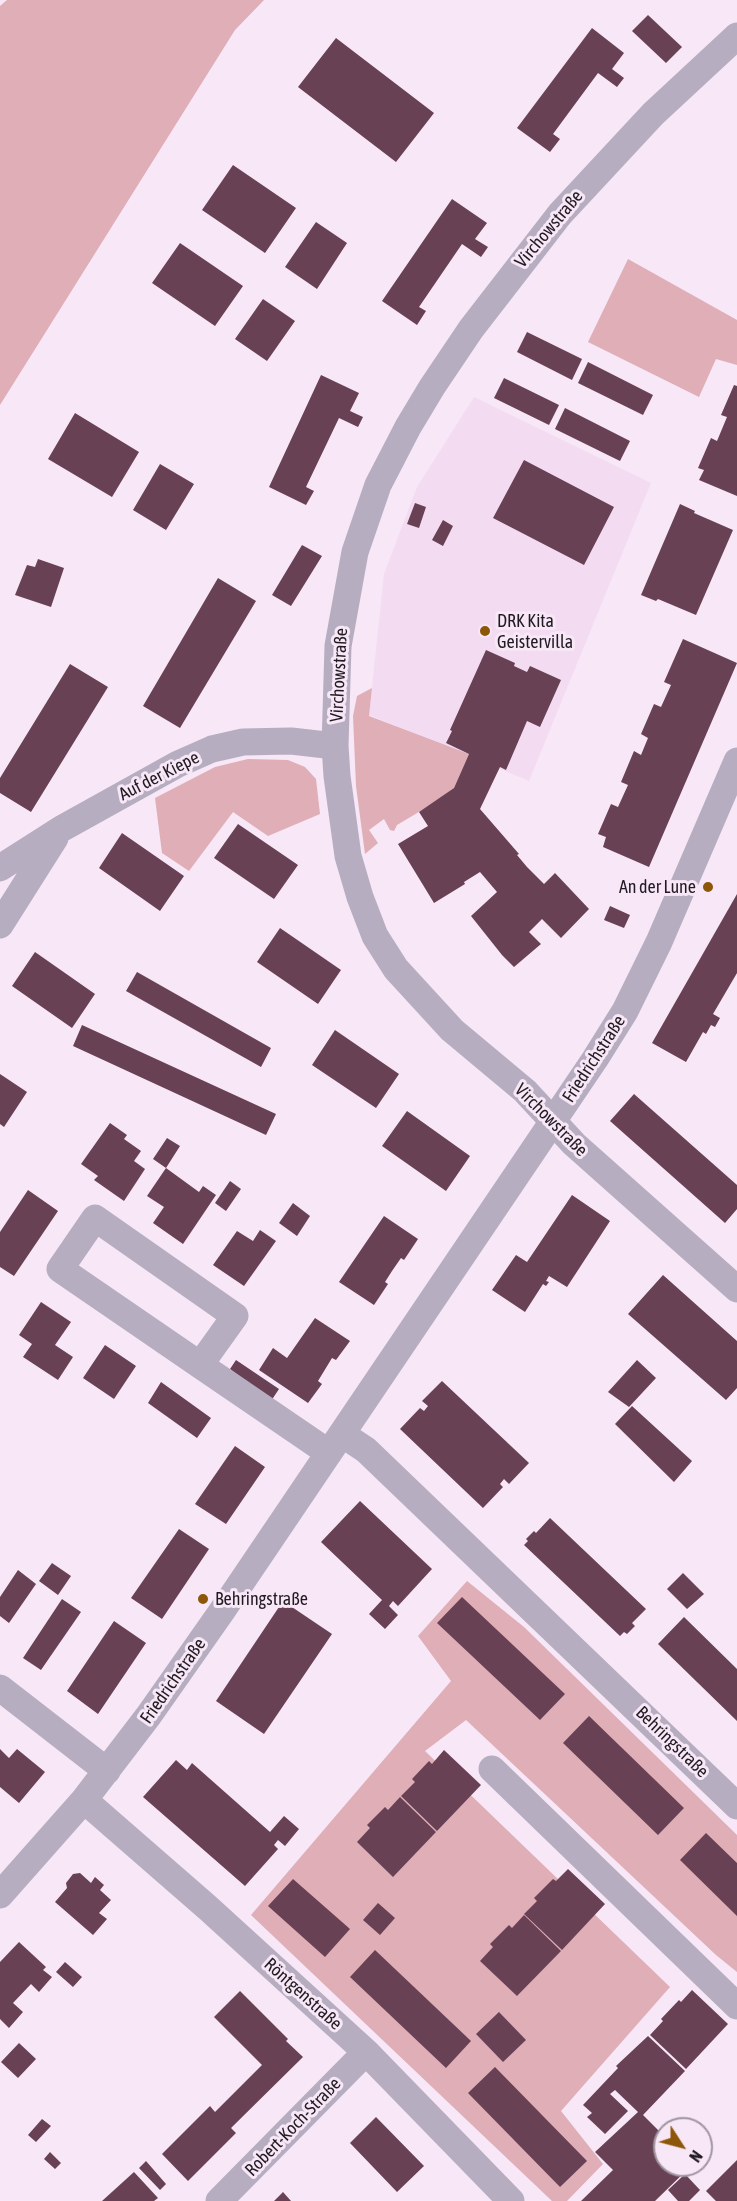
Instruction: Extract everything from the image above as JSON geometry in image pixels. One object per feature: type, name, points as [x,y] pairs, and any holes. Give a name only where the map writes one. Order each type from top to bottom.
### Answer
[{"type":"street","name":"Virchowstraße","points":[[737,36],[653,114],[560,214],[471,329],[408,427],[378,486],[355,552],[338,646],[335,746],[348,856],[375,936],[396,969],[452,1030],[525,1091],[574,1144],[737,1289]]},
{"type":"street","name":"Auf der Kiepe","points":[[0,868],[61,830],[178,764],[212,749],[243,742],[291,741],[335,746]]},
{"type":"street","name":"Friedrichstraße","points":[[0,1895],[107,1771],[203,1638],[626,1011],[734,778]]},
{"type":"street","name":"Auf der Kiepe","points":[[0,925],[61,830]]},
{"type":"street","points":[[200,1365],[235,1316],[95,1218],[60,1269],[200,1365],[335,1443]]},
{"type":"street","name":"Behringstraße","points":[[335,1443],[366,1450],[639,1709],[737,1806]]},
{"type":"street","points":[[0,1688],[107,1771]]},
{"type":"street","points":[[492,1769],[737,2006]]},
{"type":"street","name":"Röntgenstraße","points":[[84,1800],[208,1908],[366,2052],[511,2201]]},
{"type":"street","name":"Robert-Koch-Straße","points":[[219,2201],[366,2052]]},
{"type":"shaded area","points":[[7,0],[264,0],[235,30],[0,405],[0,6]]},
{"type":"shaded area","points":[[628,259],[737,320],[737,365],[716,359],[699,397],[588,342]]},
{"type":"shaded area","name":"DRK Kita Geistervilla","points":[[474,397],[651,483],[529,781],[369,715],[384,574],[417,487]]},
{"type":"shaded area","points":[[372,688],[369,716],[469,754],[454,788],[397,825],[394,831],[390,830],[384,819],[369,830],[378,843],[365,854],[356,786],[353,716],[357,696]]},
{"type":"shaded area","points":[[248,759],[288,760],[305,767],[316,779],[320,814],[268,836],[233,812],[189,871],[162,853],[155,798],[215,767]]},
{"type":"shaded area","points":[[467,1581],[524,1627],[737,1835],[737,1972],[716,1955],[466,1720],[425,1751],[670,1987],[561,2111],[603,2164],[567,2201],[552,2201],[251,1915],[451,1681],[418,1636]]},
{"type":"building","points":[[648,15],[682,47],[666,63],[632,31]]},
{"type":"building","points":[[592,28],[624,53],[612,69],[624,78],[617,87],[598,73],[553,134],[560,139],[550,152],[517,128]]},
{"type":"building","points":[[336,38],[434,113],[396,162],[298,87]]},
{"type":"building","points":[[233,165],[296,208],[265,253],[202,210]]},
{"type":"building","points":[[452,199],[487,223],[475,239],[488,247],[481,257],[462,244],[419,307],[426,311],[417,325],[382,301]]},
{"type":"building","points":[[316,222],[347,243],[317,289],[285,267]]},
{"type":"building","points":[[180,243],[243,286],[215,326],[152,283]]},
{"type":"building","points":[[263,299],[295,321],[267,361],[235,339]]},
{"type":"building","points":[[527,332],[582,359],[572,380],[517,352]]},
{"type":"building","points":[[588,362],[653,395],[643,415],[578,383]]},
{"type":"building","points":[[321,375],[359,393],[350,411],[363,417],[358,427],[339,418],[306,487],[314,491],[306,505],[269,487]]},
{"type":"building","points":[[504,378],[559,405],[549,425],[494,398]]},
{"type":"building","points":[[734,385],[737,386],[737,496],[699,480],[704,470],[698,468],[711,438],[717,441],[727,417],[721,415]]},
{"type":"building","points":[[565,408],[630,441],[620,461],[555,429]]},
{"type":"building","points":[[75,413],[139,452],[112,497],[48,459]]},
{"type":"building","points":[[524,460],[614,507],[584,565],[493,518]]},
{"type":"building","points":[[160,464],[194,484],[166,530],[133,510]]},
{"type":"building","points":[[415,503],[426,507],[419,528],[407,524]]},
{"type":"building","points":[[680,504],[695,511],[694,513],[733,530],[696,615],[658,599],[656,601],[641,595]]},
{"type":"building","points":[[443,520],[453,526],[443,546],[432,540]]},
{"type":"building","points":[[302,545],[322,556],[291,606],[272,595]]},
{"type":"building","points":[[38,559],[64,568],[51,607],[15,595],[27,565],[35,567]]},
{"type":"building","points":[[218,578],[256,601],[180,728],[143,706]]},
{"type":"building","points":[[683,639],[737,663],[649,867],[603,847],[606,837],[598,834],[611,804],[618,807],[628,785],[621,782],[634,751],[641,755],[648,738],[641,734],[654,704],[661,707],[671,685],[664,682]]},
{"type":"building","points":[[486,650],[515,663],[514,666],[527,672],[530,666],[561,680],[540,727],[527,721],[506,770],[500,767],[480,809],[519,854],[517,855],[527,867],[544,884],[555,873],[589,909],[561,938],[542,919],[529,932],[541,944],[514,967],[471,916],[497,892],[480,872],[434,903],[398,844],[428,826],[419,812],[454,788],[469,754],[446,743]]},
{"type":"building","points":[[70,664],[108,687],[31,812],[0,793],[0,778]]},
{"type":"building","points":[[238,824],[298,865],[274,899],[214,858]]},
{"type":"building","points":[[122,833],[184,876],[160,911],[99,868]]},
{"type":"building","points":[[737,894],[737,973],[713,1014],[720,1018],[715,1027],[711,1025],[706,1034],[703,1032],[686,1062],[652,1043]]},
{"type":"building","points":[[610,906],[630,915],[624,928],[604,920]]},
{"type":"building","points":[[280,928],[341,970],[318,1004],[257,962]]},
{"type":"building","points":[[35,952],[95,994],[72,1028],[12,986]]},
{"type":"building","points":[[137,972],[271,1048],[261,1067],[126,991]]},
{"type":"building","points":[[82,1025],[276,1114],[266,1135],[73,1046]]},
{"type":"building","points":[[335,1030],[399,1074],[376,1108],[312,1065]]},
{"type":"building","points":[[0,1074],[27,1092],[4,1127],[0,1124]]},
{"type":"building","points":[[634,1094],[737,1185],[737,1209],[725,1223],[610,1121]]},
{"type":"building","points":[[407,1111],[470,1156],[446,1191],[382,1146]]},
{"type":"building","points":[[110,1123],[127,1135],[124,1139],[141,1151],[134,1161],[145,1169],[124,1201],[94,1180],[98,1176],[81,1164]]},
{"type":"building","points":[[167,1138],[180,1146],[166,1168],[153,1159]]},
{"type":"building","points":[[166,1168],[199,1192],[203,1186],[216,1195],[183,1244],[153,1223],[164,1207],[147,1196]]},
{"type":"building","points":[[230,1181],[241,1189],[226,1211],[215,1203]]},
{"type":"building","points":[[28,1190],[58,1211],[14,1276],[0,1267],[0,1232]]},
{"type":"building","points":[[572,1195],[610,1221],[567,1287],[549,1276],[546,1281],[549,1282],[546,1286],[543,1284],[525,1312],[492,1290],[516,1255],[527,1262]]},
{"type":"building","points":[[293,1203],[310,1216],[297,1236],[279,1223]]},
{"type":"building","points":[[384,1216],[418,1239],[404,1260],[401,1258],[392,1271],[385,1282],[388,1284],[374,1305],[339,1282]]},
{"type":"building","points":[[260,1230],[276,1241],[244,1286],[213,1265],[237,1231],[253,1241]]},
{"type":"building","points":[[663,1275],[737,1341],[737,1388],[726,1400],[628,1314]]},
{"type":"building","points":[[41,1302],[71,1322],[55,1345],[73,1357],[58,1380],[23,1357],[32,1344],[19,1335]]},
{"type":"building","points":[[315,1318],[350,1341],[336,1360],[332,1358],[318,1381],[322,1384],[308,1403],[259,1370],[273,1348],[287,1358]]},
{"type":"building","points":[[105,1345],[136,1366],[114,1399],[83,1378]]},
{"type":"building","points":[[236,1360],[279,1389],[271,1401],[230,1369]]},
{"type":"building","points":[[637,1360],[656,1378],[629,1407],[608,1392]]},
{"type":"building","points":[[442,1381],[529,1463],[509,1484],[504,1479],[500,1484],[503,1487],[483,1508],[400,1429],[420,1408],[424,1411],[428,1406],[422,1401]]},
{"type":"building","points":[[161,1382],[211,1418],[197,1438],[148,1403]]},
{"type":"building","points":[[632,1406],[692,1461],[674,1482],[615,1424]]},
{"type":"building","points":[[235,1446],[265,1467],[226,1524],[195,1504]]},
{"type":"building","points":[[360,1501],[432,1569],[398,1606],[393,1601],[389,1606],[398,1615],[385,1629],[369,1614],[382,1600],[321,1542]]},
{"type":"building","points":[[550,1518],[646,1609],[632,1623],[635,1626],[627,1634],[624,1632],[620,1636],[524,1545],[528,1541],[526,1539],[534,1531],[536,1533]]},
{"type":"building","points":[[179,1529],[209,1549],[162,1619],[131,1598]]},
{"type":"building","points":[[52,1563],[71,1576],[58,1595],[39,1581]]},
{"type":"building","points":[[18,1570],[36,1584],[9,1623],[0,1616],[0,1597]]},
{"type":"building","points":[[683,1573],[704,1594],[687,1609],[667,1589]]},
{"type":"building","points":[[462,1597],[565,1694],[540,1720],[437,1623]]},
{"type":"building","points":[[62,1599],[81,1612],[41,1670],[23,1658]]},
{"type":"building","points":[[283,1601],[332,1634],[264,1734],[216,1701]]},
{"type":"building","points":[[684,1617],[737,1669],[737,1721],[658,1644]]},
{"type":"building","points":[[114,1621],[146,1643],[98,1714],[67,1691]]},
{"type":"building","points":[[589,1716],[684,1808],[658,1835],[563,1743]]},
{"type":"building","points":[[0,1749],[9,1758],[17,1749],[45,1772],[19,1803],[0,1787]]},
{"type":"building","points":[[444,1750],[481,1785],[437,1831],[401,1796],[415,1782],[412,1779],[429,1761],[432,1764]]},
{"type":"building","points":[[176,1760],[187,1770],[192,1763],[270,1832],[284,1816],[299,1829],[285,1846],[278,1840],[274,1845],[278,1849],[245,1886],[143,1797]]},
{"type":"building","points":[[400,1797],[436,1832],[393,1877],[357,1842],[370,1828],[367,1825],[385,1807],[388,1810]]},
{"type":"building","points":[[706,1833],[737,1863],[737,1916],[680,1860]]},
{"type":"building","points":[[568,1869],[605,1904],[562,1950],[524,1914],[537,1901],[534,1898],[553,1879],[556,1881]]},
{"type":"building","points":[[80,1873],[91,1883],[95,1877],[104,1885],[100,1890],[111,1900],[99,1913],[107,1919],[93,1935],[55,1902],[67,1888],[66,1883],[73,1874]]},
{"type":"building","points":[[293,1879],[350,1929],[325,1957],[268,1906]]},
{"type":"building","points":[[378,1903],[395,1918],[380,1935],[363,1920]]},
{"type":"building","points":[[524,1915],[561,1951],[517,1996],[480,1961],[493,1947],[490,1944],[509,1925],[512,1928]]},
{"type":"building","points":[[19,1942],[46,1967],[43,1970],[52,1977],[39,1992],[31,1984],[13,2003],[23,2012],[9,2028],[0,2019],[0,1962]]},
{"type":"building","points":[[375,1950],[471,2041],[446,2068],[350,1977]]},
{"type":"building","points":[[65,1962],[82,1977],[73,1987],[56,1972]]},
{"type":"building","points":[[692,1990],[728,2024],[686,2069],[650,2035],[663,2021],[661,2019]]},
{"type":"building","points":[[240,1991],[303,2057],[231,2128],[236,2133],[188,2181],[162,2154],[210,2106],[215,2112],[262,2065],[214,2017]]},
{"type":"building","points":[[499,2012],[526,2040],[503,2062],[476,2034]]},
{"type":"building","points":[[648,2036],[685,2071],[643,2115],[653,2125],[653,2177],[680,2177],[655,2201],[581,2201],[613,2170],[595,2152],[638,2112],[615,2090],[610,2094],[628,2111],[605,2134],[587,2117],[592,2113],[583,2105],[618,2068],[616,2066]]},
{"type":"building","points":[[19,2043],[36,2059],[18,2078],[1,2062]]},
{"type":"building","points":[[495,2067],[587,2161],[560,2187],[468,2093]]},
{"type":"building","points":[[376,2117],[424,2166],[397,2192],[350,2143]]},
{"type":"building","points":[[42,2119],[51,2126],[36,2142],[28,2135]]},
{"type":"building","points":[[50,2152],[61,2163],[55,2169],[44,2159]]},
{"type":"building","points":[[737,2160],[737,2201],[716,2201],[706,2191]]},
{"type":"building","points":[[146,2161],[166,2184],[160,2190],[139,2168]]},
{"type":"building","points":[[134,2172],[158,2198],[154,2201],[102,2201]]},
{"type":"building","points":[[682,2177],[688,2177],[700,2190],[689,2201],[678,2201],[668,2190]]},
{"type":"building","points":[[283,2192],[291,2201],[274,2201]]},
{"type":"place","name":"DRK Kita Geistervilla","points":[[485,631]]},
{"type":"place","name":"An der Lune","points":[[708,887]]},
{"type":"place","name":"Behringstraße","points":[[203,1599]]}]
